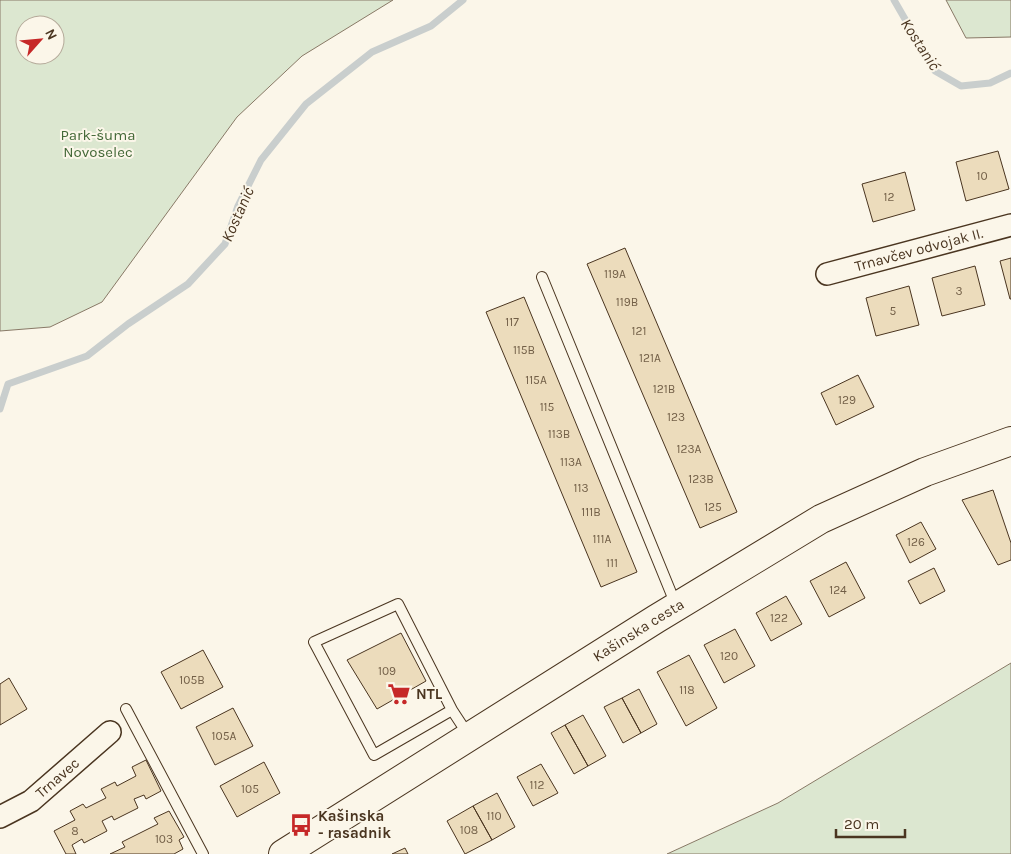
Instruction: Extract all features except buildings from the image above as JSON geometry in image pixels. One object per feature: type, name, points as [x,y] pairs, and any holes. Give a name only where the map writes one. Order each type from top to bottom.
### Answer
[{"type":"main road","name":"Kašinska cesta","points":[[283,854],[676,607],[822,519],[925,472],[1011,441]]},
{"type":"street","name":"Trnavčev odvojak II.","points":[[827,274],[1011,225]]},
{"type":"street","name":"Trnavec","points":[[0,817],[31,801],[110,732]]},
{"type":"lane","points":[[542,277],[676,607]]},
{"type":"lane","points":[[452,710],[374,755],[314,642],[398,604],[452,710],[469,737]]},
{"type":"lane","points":[[126,709],[203,854]]},
{"type":"green space","name":"Park-šuma Novoselec","points":[[0,0],[393,0],[302,56],[237,117],[102,302],[50,327],[0,331]]},
{"type":"green space","points":[[946,0],[1011,0],[1011,37],[966,38]]},
{"type":"green space","points":[[1011,663],[1011,854],[667,854],[778,803]]},
{"type":"waterway","name":"Kostanić","points":[[0,409],[8,384],[87,356],[128,324],[188,284],[225,244],[238,206],[261,160],[306,104],[372,52],[431,26],[463,0]]},
{"type":"waterway","name":"Kostanić","points":[[894,0],[935,71],[961,86],[990,83],[1011,73]]},
{"type":"place","name":"NTL","points":[[399,694]]},
{"type":"place","name":"Kašinska - rasadnik","points":[[301,825]]}]
